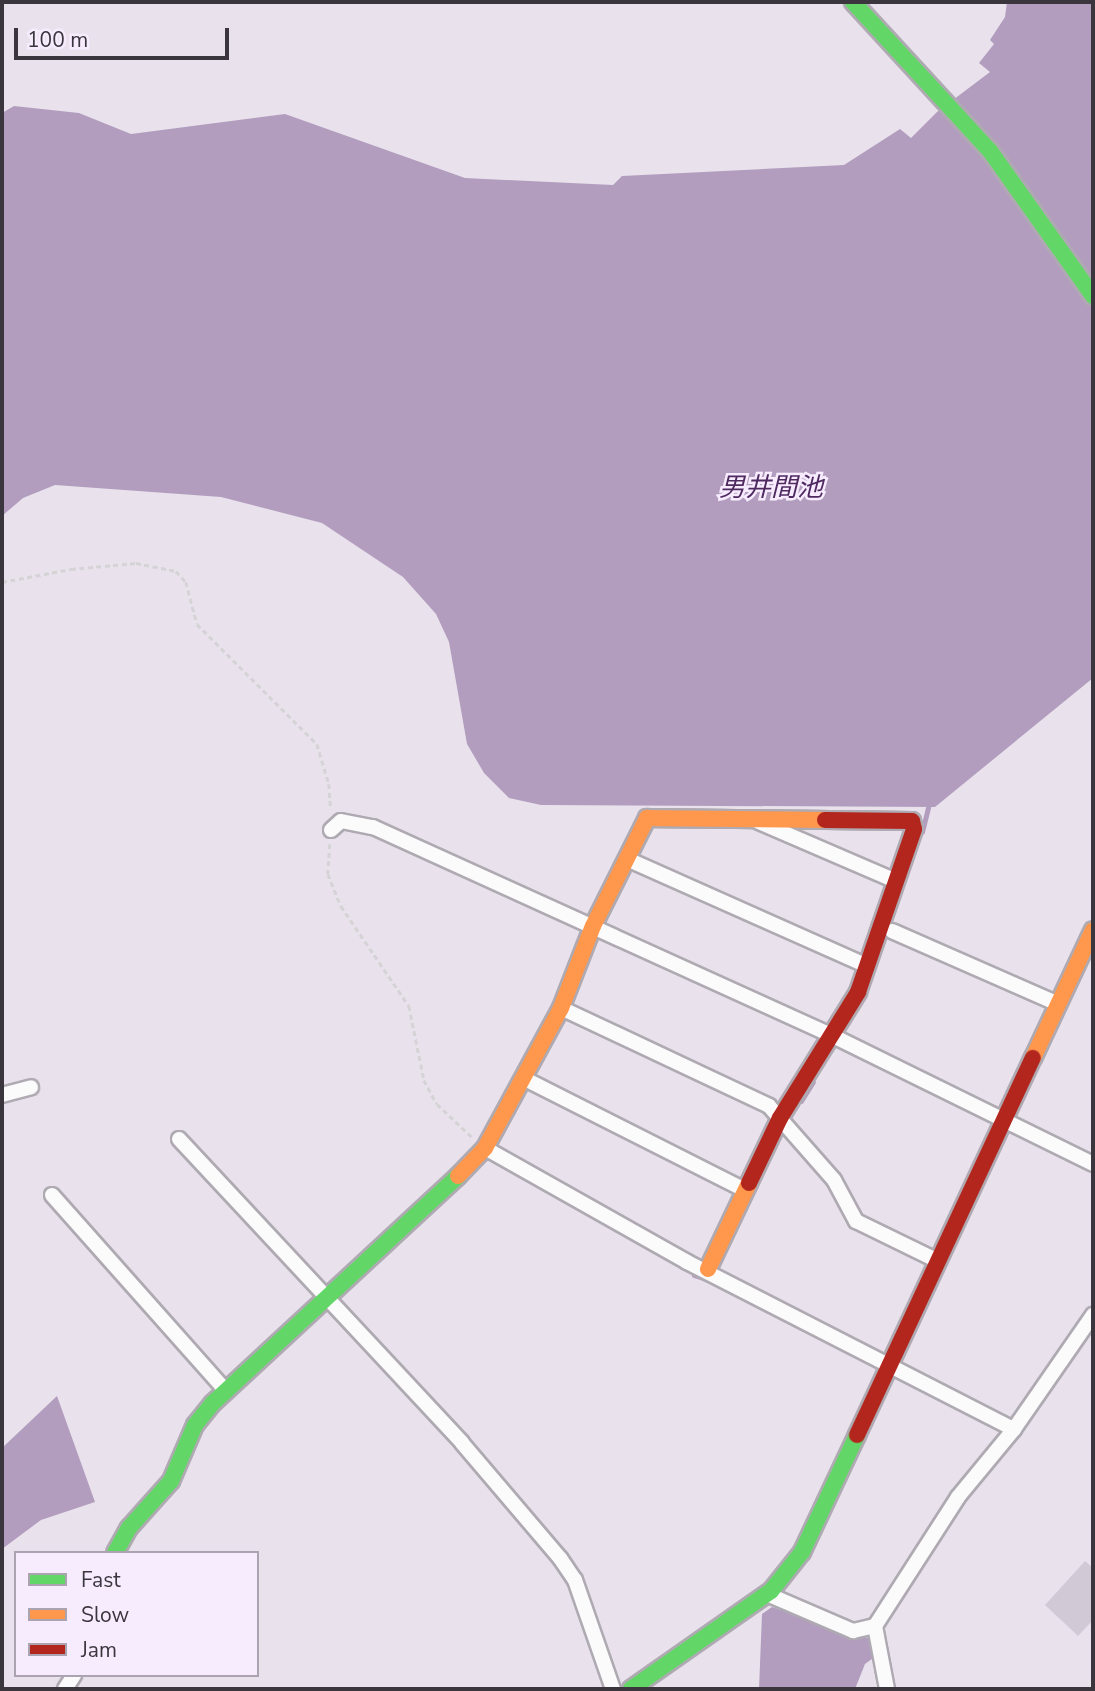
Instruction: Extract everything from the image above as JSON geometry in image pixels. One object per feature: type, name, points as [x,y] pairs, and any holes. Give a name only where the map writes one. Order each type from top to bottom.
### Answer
[{"type":"street","points":[[853,2],[941,93],[1030,204],[1093,296]]},
{"type":"street","points":[[748,817],[895,881]]},
{"type":"street","points":[[116,1551],[129,1528],[172,1481],[195,1425],[226,1391],[485,1148],[525,1079],[561,1007],[593,926],[647,818],[748,817],[912,821],[914,829],[865,965],[858,992],[833,1036],[779,1118],[743,1189],[708,1269]]},
{"type":"street","points":[[331,830],[341,821],[373,827],[833,1036],[1093,1164]]},
{"type":"street","points":[[627,859],[865,965]]},
{"type":"street","points":[[631,1689],[767,1594],[814,1532],[888,1366],[1093,930]]},
{"type":"street","points":[[892,931],[1058,1004]]},
{"type":"street","points":[[561,1007],[769,1106],[834,1180],[856,1221],[938,1261]]},
{"type":"street","points":[[525,1079],[743,1189]]},
{"type":"street","points":[[2,1095],[31,1087]]},
{"type":"street","points":[[179,1139],[471,1452],[560,1558],[575,1580],[613,1689]]},
{"type":"street","points":[[485,1148],[687,1262],[708,1269],[888,1366],[1014,1429]]},
{"type":"street","points":[[52,1195],[226,1391]]},
{"type":"street","points":[[887,1689],[874,1626],[958,1497],[1014,1429],[1093,1315]]},
{"type":"street","points":[[767,1594],[853,1630],[874,1626]]},
{"type":"path","points":[[2,582],[71,569],[136,563],[176,571],[186,582],[197,624],[317,744],[329,784],[331,830],[328,874],[341,906],[409,1006],[424,1080],[437,1104],[485,1148]]},
{"type":"water","name":"男井間池","points":[[1007,2],[1093,2],[1093,678],[935,807],[541,805],[509,798],[484,773],[467,744],[449,642],[436,614],[403,577],[322,523],[221,497],[55,485],[23,498],[2,516],[2,113],[14,106],[79,113],[131,134],[285,114],[465,178],[613,185],[622,176],[844,165],[900,129],[911,138],[937,112],[990,72],[979,63],[994,44],[990,40],[1005,17]]},
{"type":"water","points":[[57,1396],[95,1502],[41,1520],[2,1549],[2,1448]]},
{"type":"water","points":[[772,1607],[868,1638],[876,1646],[876,1656],[865,1664],[855,1689],[759,1689],[762,1614]]},
{"type":"building","points":[[1085,1561],[1093,1568],[1093,1620],[1078,1636],[1045,1605]]},
{"type":"waterway","points":[[922,832],[929,803]]},
{"type":"waterway","points":[[801,1101],[813,1082]]},
{"type":"waterway","points":[[694,1275],[706,1279]]},
{"type":"traffic: fast","points":[[853,2],[990,151],[1093,296]]},
{"type":"traffic: fast","points":[[116,1551],[129,1528],[171,1481],[195,1425],[213,1403],[458,1176]]},
{"type":"traffic: fast","points":[[631,1689],[771,1591],[802,1552],[857,1435]]},
{"type":"traffic: slow","points":[[458,1176],[485,1148],[561,1008],[593,926],[647,818],[825,820]]},
{"type":"traffic: slow","points":[[1033,1058],[1093,930]]},
{"type":"traffic: slow","points":[[708,1269],[749,1183]]},
{"type":"traffic: jam","points":[[749,1183],[780,1118],[858,992],[914,829],[912,821],[825,820]]},
{"type":"traffic: jam","points":[[857,1435],[1033,1058]]}]
